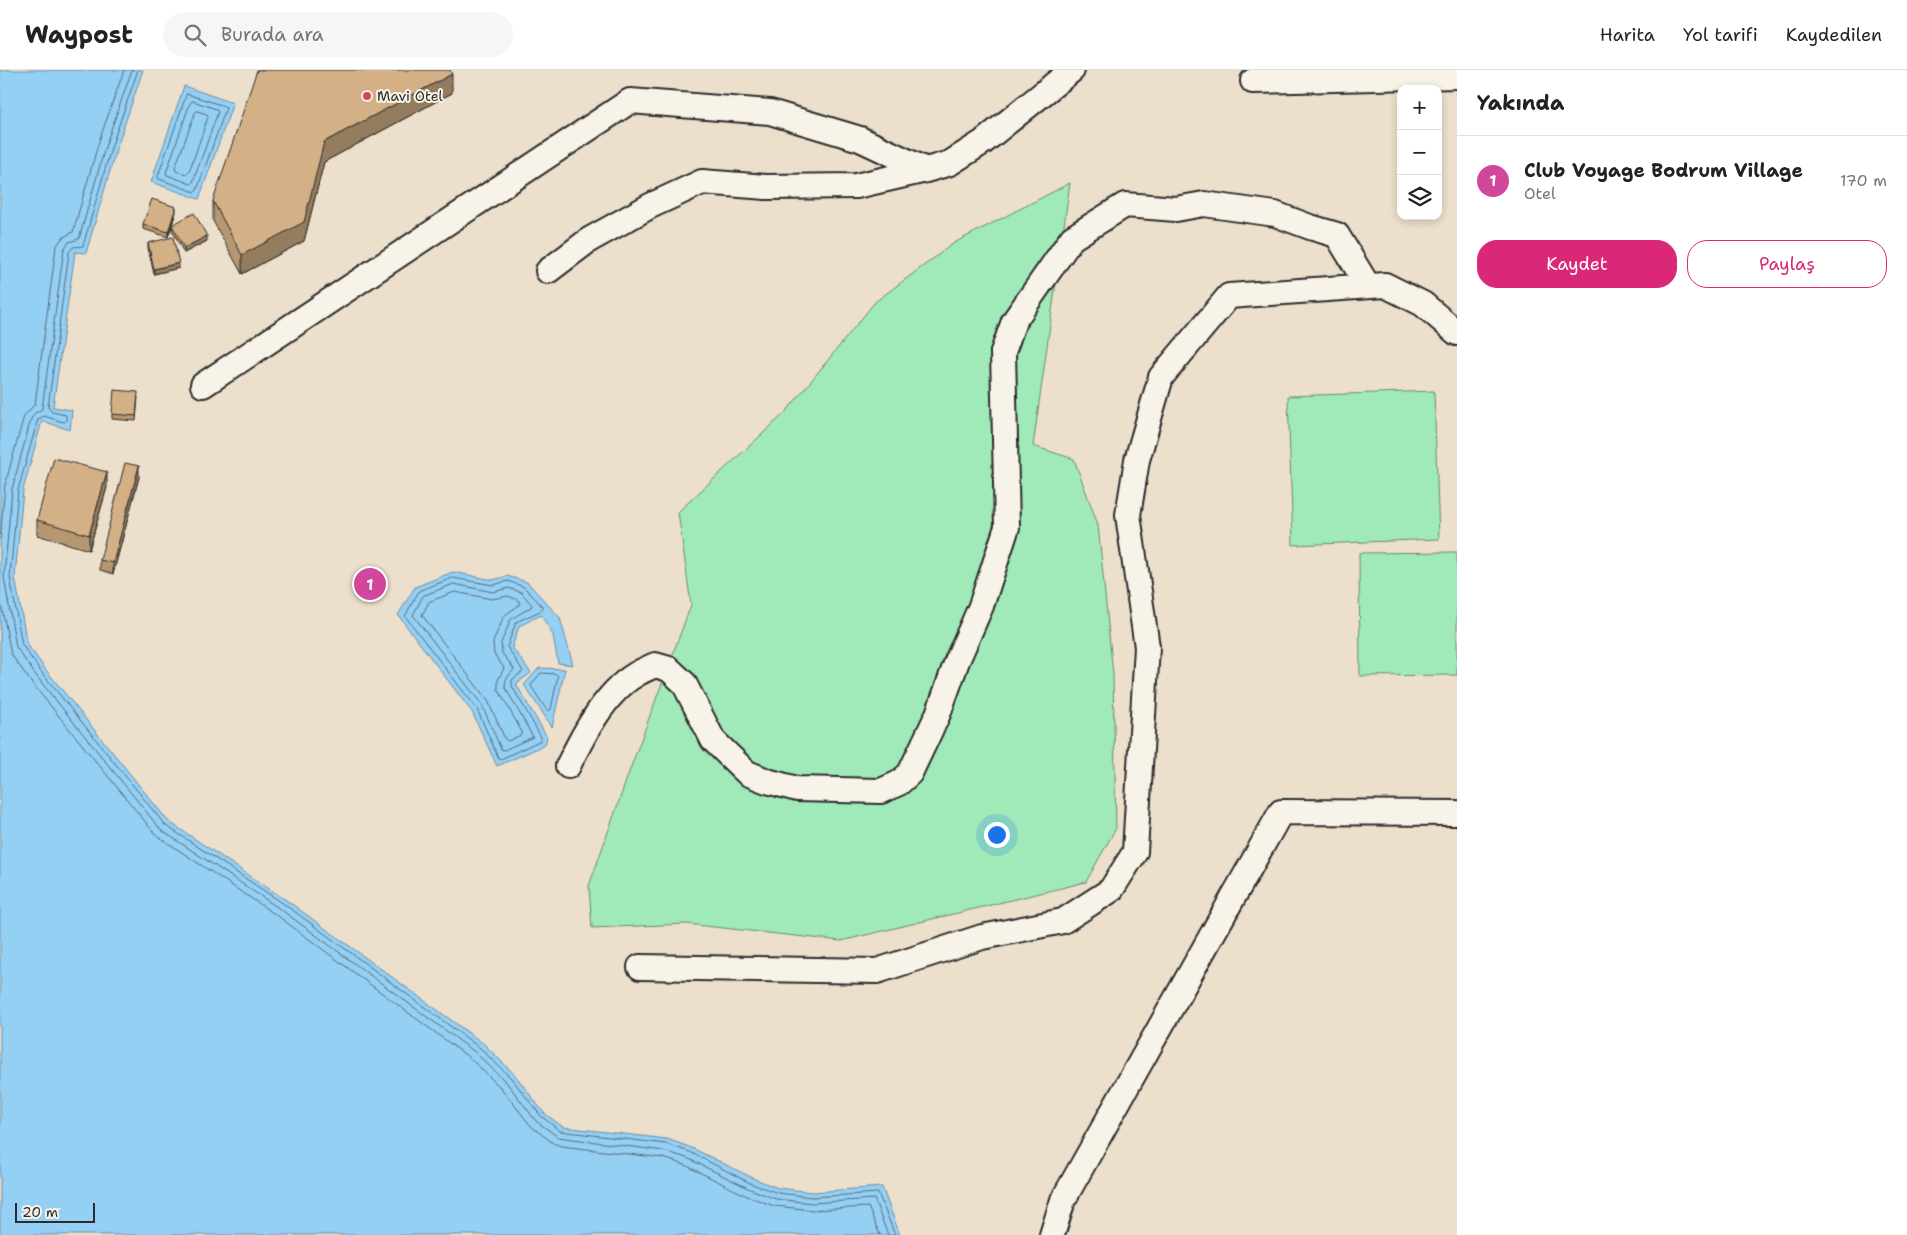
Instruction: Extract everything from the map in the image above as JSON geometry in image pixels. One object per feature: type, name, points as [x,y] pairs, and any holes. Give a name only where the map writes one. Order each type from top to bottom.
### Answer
[{"type":"street","points":[[548,271],[589,240],[650,206],[702,182],[766,187],[856,186],[926,170],[950,162],[983,142],[1072,70]]},
{"type":"street","points":[[1253,81],[1457,76]]},
{"type":"street","points":[[203,385],[630,101],[770,112],[860,139],[926,170]]},
{"type":"street","points":[[568,766],[577,748],[604,706],[634,676],[656,665],[669,669],[684,682],[713,740],[747,773],[767,781],[797,789],[881,791],[899,783],[910,773],[935,721],[957,661],[981,606],[1007,526],[1004,352],[1014,321],[1072,238],[1125,205],[1176,208],[1204,204],[1275,214],[1337,235],[1368,286]]},
{"type":"street","points":[[640,966],[877,971],[982,938],[1063,921],[1111,890],[1135,852],[1147,647],[1128,515],[1137,460],[1161,378],[1229,296],[1384,285],[1423,304],[1457,333]]},
{"type":"street","points":[[1052,1235],[1064,1200],[1281,812],[1457,813]]},
{"type":"green space","points":[[1070,183],[1033,446],[1074,459],[1098,525],[1113,674],[1116,828],[1086,882],[841,941],[687,924],[592,928],[589,886],[691,605],[678,512],[785,413],[875,302],[954,243]]},
{"type":"green space","points":[[1434,391],[1439,539],[1293,545],[1288,396]]},
{"type":"green space","points":[[1457,552],[1457,675],[1360,676],[1359,553]]},
{"type":"water","points":[[0,70],[143,70],[117,147],[86,253],[75,252],[53,407],[72,410],[70,430],[42,421],[23,490],[15,577],[27,644],[46,670],[168,821],[289,902],[484,1044],[515,1075],[544,1113],[563,1127],[667,1139],[692,1148],[755,1179],[778,1188],[812,1192],[882,1187],[900,1235],[0,1235]]},
{"type":"water","points":[[184,86],[233,103],[199,199],[151,182]]},
{"type":"water","points":[[453,572],[493,580],[507,576],[527,582],[560,618],[573,665],[558,663],[553,635],[541,615],[519,626],[512,647],[531,673],[516,684],[547,737],[545,745],[497,766],[472,712],[398,615],[415,587]]},
{"type":"water","points":[[539,668],[565,669],[552,727],[524,685]]},
{"type":"building","points":[[257,70],[450,70],[452,74],[324,142],[304,222],[242,255],[213,201]]},
{"type":"building","points":[[152,199],[176,207],[168,232],[143,224]]},
{"type":"building","points":[[194,213],[207,236],[184,248],[172,225]]},
{"type":"building","points":[[173,237],[179,263],[154,269],[148,243]]},
{"type":"building","points":[[114,390],[138,392],[136,416],[112,414]]},
{"type":"building","points":[[54,458],[107,472],[89,535],[37,520]]},
{"type":"building","points":[[125,463],[139,466],[113,563],[100,560]]},
{"type":"place","name":"Mavi Otel","points":[[367,96]]},
{"type":"place","name":"Club Voyage Bodrum Village","points":[[370,584]]}]
